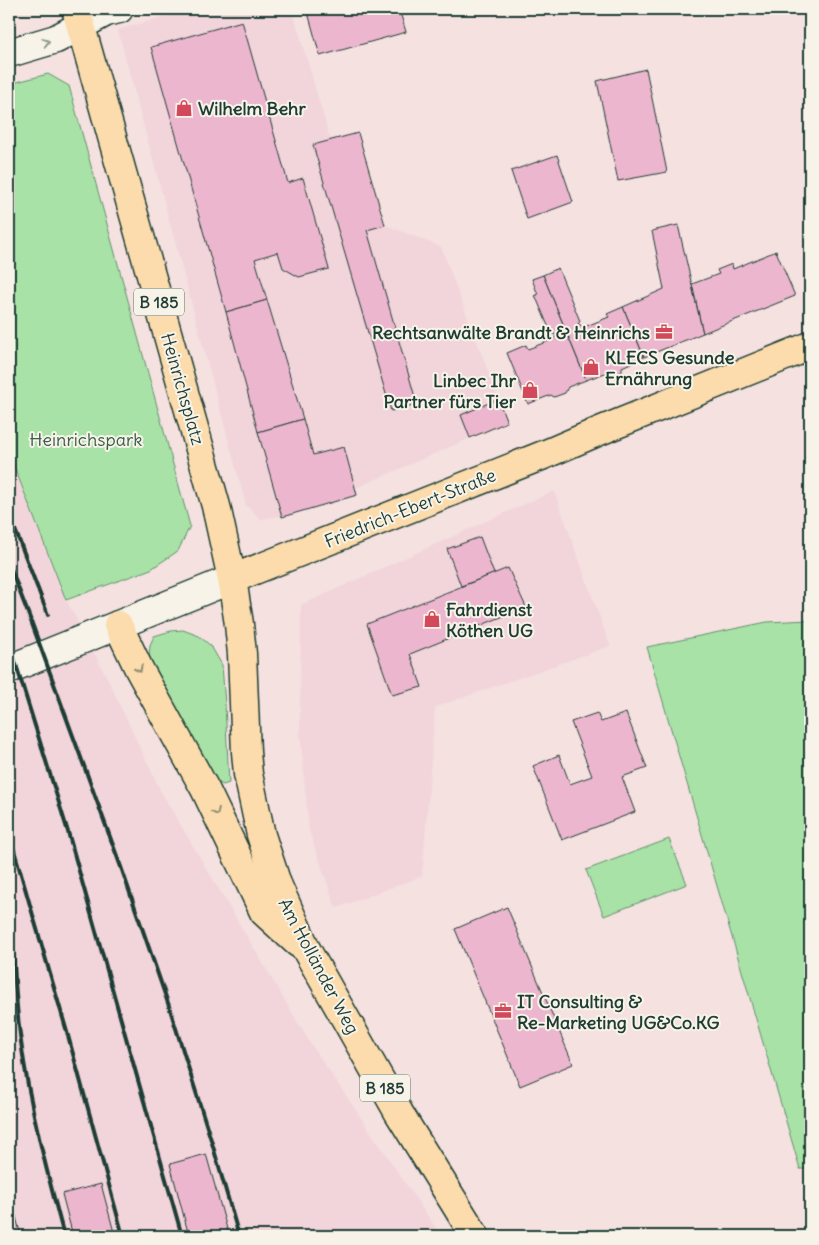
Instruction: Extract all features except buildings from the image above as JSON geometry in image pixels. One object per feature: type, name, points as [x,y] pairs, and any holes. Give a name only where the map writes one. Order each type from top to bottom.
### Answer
[{"type":"main road","name":"Heinrichsplatz","points":[[79,18],[216,506],[232,579]]},
{"type":"main road","name":"Friedrich-Ebert-Straße","points":[[232,579],[810,346]]},
{"type":"main road","name":"Am Holländer Weg","points":[[232,579],[242,654],[246,752],[251,794],[261,835],[277,884],[307,951],[399,1112],[475,1236]]},
{"type":"main road","points":[[118,625],[139,669],[205,788],[264,912],[307,951]]},
{"type":"street","points":[[9,53],[56,40],[79,18],[119,9]]},
{"type":"street","name":"Friedrich-Ebert-Straße","points":[[9,669],[232,579]]},
{"type":"shaded area","points":[[192,9],[292,9],[330,139],[358,133],[385,225],[441,247],[507,422],[298,513],[261,519],[246,505],[118,30]]},
{"type":"shaded area","points":[[9,455],[66,600],[106,676],[162,794],[310,1043],[441,1236],[9,1236]]},
{"type":"shaded area","points":[[554,491],[610,646],[435,707],[422,876],[336,908],[309,830],[300,730],[301,605]]},
{"type":"green space","name":"Heinrichspark","points":[[48,74],[69,86],[190,526],[178,551],[151,569],[66,600],[9,453],[9,84]]},
{"type":"green space","points":[[810,620],[810,1169],[800,1169],[647,647],[767,622]]},
{"type":"green space","points":[[183,630],[199,636],[211,646],[222,665],[229,783],[223,785],[216,781],[149,657],[150,645],[154,636]]},
{"type":"green space","points":[[669,839],[687,884],[604,916],[586,870]]},
{"type":"railway","points":[[9,514],[48,615]]},
{"type":"railway","points":[[9,564],[121,867],[169,1006],[239,1236]]},
{"type":"railway","points":[[9,642],[68,832],[182,1236]]},
{"type":"railway","points":[[9,833],[67,1032],[123,1236]]},
{"type":"railway","points":[[9,875],[16,1001],[25,1067],[51,1188],[64,1236]]},
{"type":"place","name":"Wilhelm Behr","points":[[184,108]]},
{"type":"place","name":"Rechtsanwälte Brandt & Heinrichs","points":[[664,332]]},
{"type":"place","name":"KLECS Gesunde Ernährung","points":[[591,367]]},
{"type":"place","name":"Linbec Ihr Partner fürs Tier","points":[[530,390]]},
{"type":"place","name":"Fahrdienst Köthen UG","points":[[432,619]]},
{"type":"place","name":"IT Consulting & Re-Marketing UG&Co.KG","points":[[503,1011]]}]
